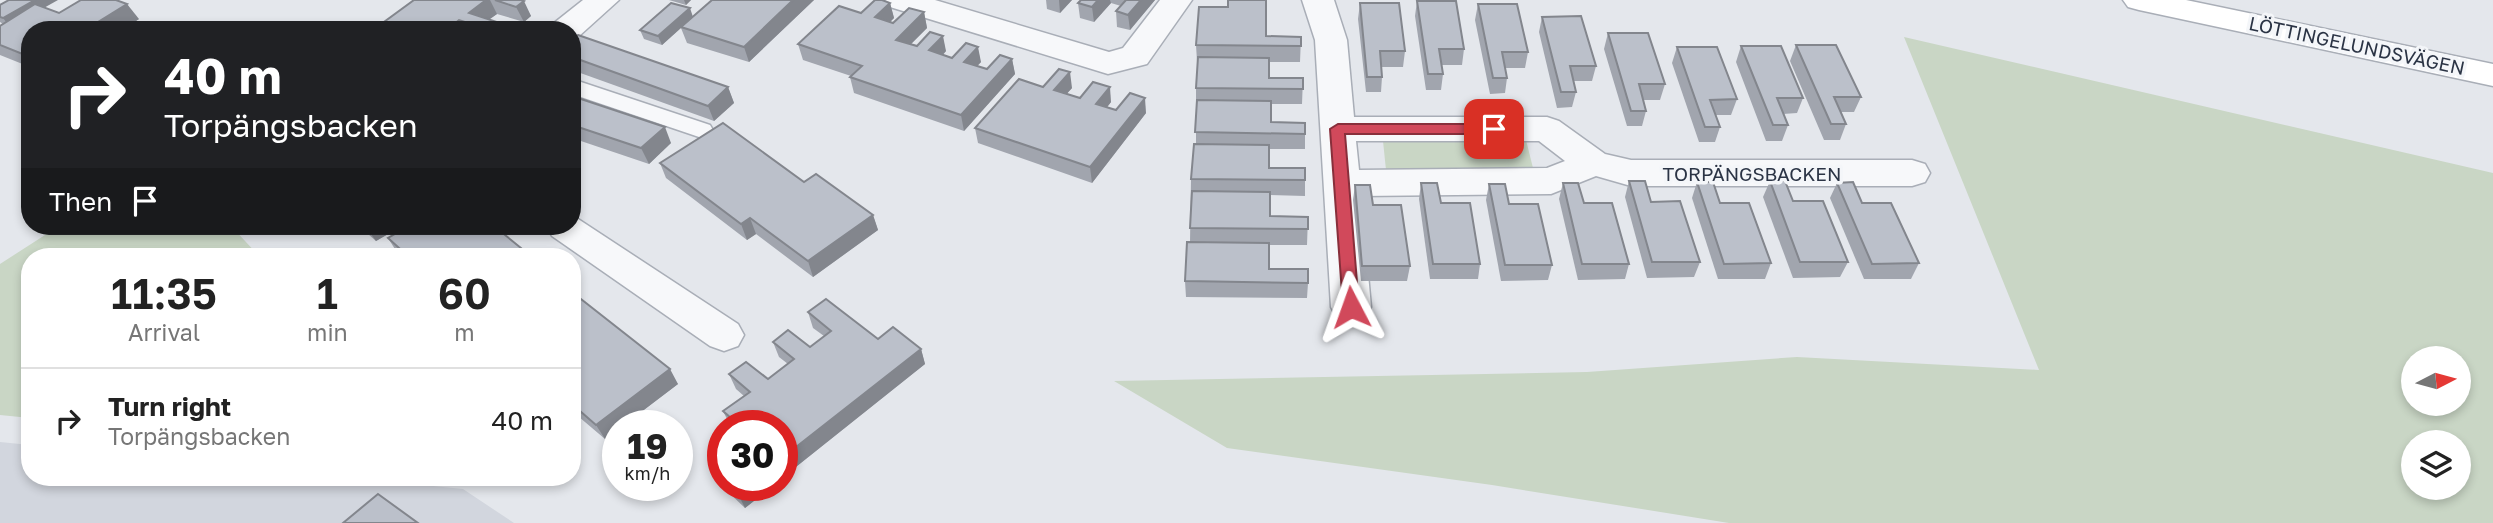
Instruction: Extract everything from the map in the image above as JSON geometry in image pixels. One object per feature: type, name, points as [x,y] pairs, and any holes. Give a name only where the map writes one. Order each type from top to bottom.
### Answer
[{"type":"main road","name":"LÖTTINGELUNDSVÄGEN","points":[[2139,0],[2493,75]]},
{"type":"street","points":[[577,21],[603,0]]},
{"type":"street","points":[[901,0],[1108,63],[1135,56],[1176,0]]},
{"type":"street","points":[[1318,0],[1331,40],[1351,307]]},
{"type":"street","name":"TORPÄNGSBACKEN","points":[[1338,129],[1547,129],[1593,163],[1631,173],[1912,173]]},
{"type":"street","points":[[1341,183],[1551,181],[1593,163]]},
{"type":"street","points":[[578,235],[724,335]]},
{"type":"lane","points":[[581,89],[702,130]]},
{"type":"shaded area","points":[[0,442],[21,444],[21,486],[433,486],[463,489],[514,523],[0,523]]},
{"type":"green space","points":[[1904,37],[2493,173],[2493,523],[1729,523],[1492,485],[1227,448],[1114,381],[1587,372],[1797,357],[2039,370]]},
{"type":"green space","points":[[1526,140],[1533,168],[1386,170],[1383,141]]},
{"type":"green space","points":[[45,235],[239,235],[252,248],[25,248]]},
{"type":"green space","points":[[21,250],[21,417],[0,415],[0,264]]},
{"type":"building","points":[[9,0],[35,0],[3,18],[0,17],[0,5]]},
{"type":"building","points":[[81,0],[116,0],[127,4],[100,21],[21,21],[21,53],[0,45],[0,26],[35,4],[59,13]]},
{"type":"building","points":[[414,0],[486,0],[469,13],[494,21],[459,20],[385,21]]},
{"type":"building","points":[[495,0],[521,0],[524,1],[516,7]]},
{"type":"building","points":[[712,0],[793,0],[744,47],[681,27]]},
{"type":"building","points":[[875,0],[890,3],[875,17],[893,23],[909,8],[924,12],[896,40],[917,46],[930,32],[943,36],[929,50],[952,58],[966,43],[978,47],[964,62],[987,69],[1000,55],[1012,59],[961,115],[850,77],[862,66],[798,44],[839,6],[861,13]]},
{"type":"building","points":[[1081,0],[1098,0],[1092,7],[1078,3]]},
{"type":"building","points":[[1126,0],[1141,0],[1128,15],[1116,11]]},
{"type":"building","points":[[1228,0],[1266,0],[1266,36],[1301,37],[1301,46],[1196,45],[1199,7],[1228,7]]},
{"type":"building","points":[[1417,1],[1456,1],[1464,49],[1439,49],[1443,74],[1428,74]]},
{"type":"building","points":[[671,3],[690,8],[658,36],[640,30]]},
{"type":"building","points":[[1360,3],[1399,3],[1405,51],[1380,51],[1382,77],[1367,77]]},
{"type":"building","points":[[1478,4],[1517,4],[1528,52],[1502,52],[1507,78],[1493,78]]},
{"type":"building","points":[[1581,16],[1596,66],[1570,66],[1576,92],[1561,92],[1542,17]]},
{"type":"building","points":[[1608,33],[1648,33],[1665,84],[1639,84],[1646,111],[1631,111]]},
{"type":"building","points":[[581,36],[728,87],[708,106],[581,60]]},
{"type":"building","points":[[1796,45],[1836,45],[1861,97],[1834,97],[1846,124],[1831,124]]},
{"type":"building","points":[[1741,46],[1781,46],[1803,98],[1777,98],[1788,125],[1773,125]]},
{"type":"building","points":[[1677,47],[1717,47],[1737,99],[1710,100],[1720,127],[1705,127]]},
{"type":"building","points":[[1198,57],[1269,58],[1269,78],[1303,78],[1303,89],[1196,88]]},
{"type":"building","points":[[1059,69],[1070,72],[1054,90],[1080,98],[1093,82],[1110,87],[1096,104],[1116,110],[1130,93],[1145,98],[1090,167],[975,128],[1019,79],[1043,87]]},
{"type":"building","points":[[581,99],[665,127],[641,148],[581,128]]},
{"type":"building","points":[[1197,100],[1271,101],[1271,122],[1305,123],[1305,134],[1195,132]]},
{"type":"building","points":[[723,123],[804,182],[816,174],[873,215],[808,261],[750,218],[741,224],[660,163]]},
{"type":"building","points":[[1194,144],[1269,145],[1269,168],[1305,168],[1305,180],[1191,179]]},
{"type":"building","points":[[1629,181],[1645,181],[1651,202],[1680,201],[1700,262],[1652,262]]},
{"type":"building","points":[[1770,181],[1785,181],[1793,201],[1823,201],[1848,262],[1800,262]]},
{"type":"building","points":[[1697,182],[1713,182],[1720,203],[1749,203],[1771,263],[1724,264]]},
{"type":"building","points":[[1853,182],[1862,203],[1891,203],[1919,263],[1872,264],[1837,183]]},
{"type":"building","points":[[1421,183],[1437,183],[1441,203],[1470,203],[1480,264],[1433,264]]},
{"type":"building","points":[[1563,183],[1578,183],[1584,203],[1612,203],[1629,264],[1582,264]]},
{"type":"building","points":[[1489,184],[1505,184],[1509,204],[1538,204],[1552,265],[1505,265]]},
{"type":"building","points":[[1355,185],[1370,185],[1373,205],[1401,205],[1410,266],[1362,266]]},
{"type":"building","points":[[1192,191],[1270,192],[1270,216],[1308,217],[1308,229],[1190,228]]},
{"type":"building","points":[[393,235],[505,235],[521,248],[399,248],[388,238]]},
{"type":"building","points":[[1187,242],[1269,243],[1269,269],[1308,269],[1308,283],[1185,281]]},
{"type":"building","points":[[581,299],[670,369],[616,410],[602,410],[602,420],[596,425],[581,412]]},
{"type":"building","points":[[826,299],[878,339],[893,327],[921,349],[798,445],[798,410],[724,410],[750,392],[729,374],[746,362],[768,379],[794,359],[773,342],[788,330],[810,347],[831,331],[808,312]]},
{"type":"building","points":[[378,494],[418,523],[343,523]]},
{"type":"route","points":[[1351,307],[1338,129],[1494,129]]}]
